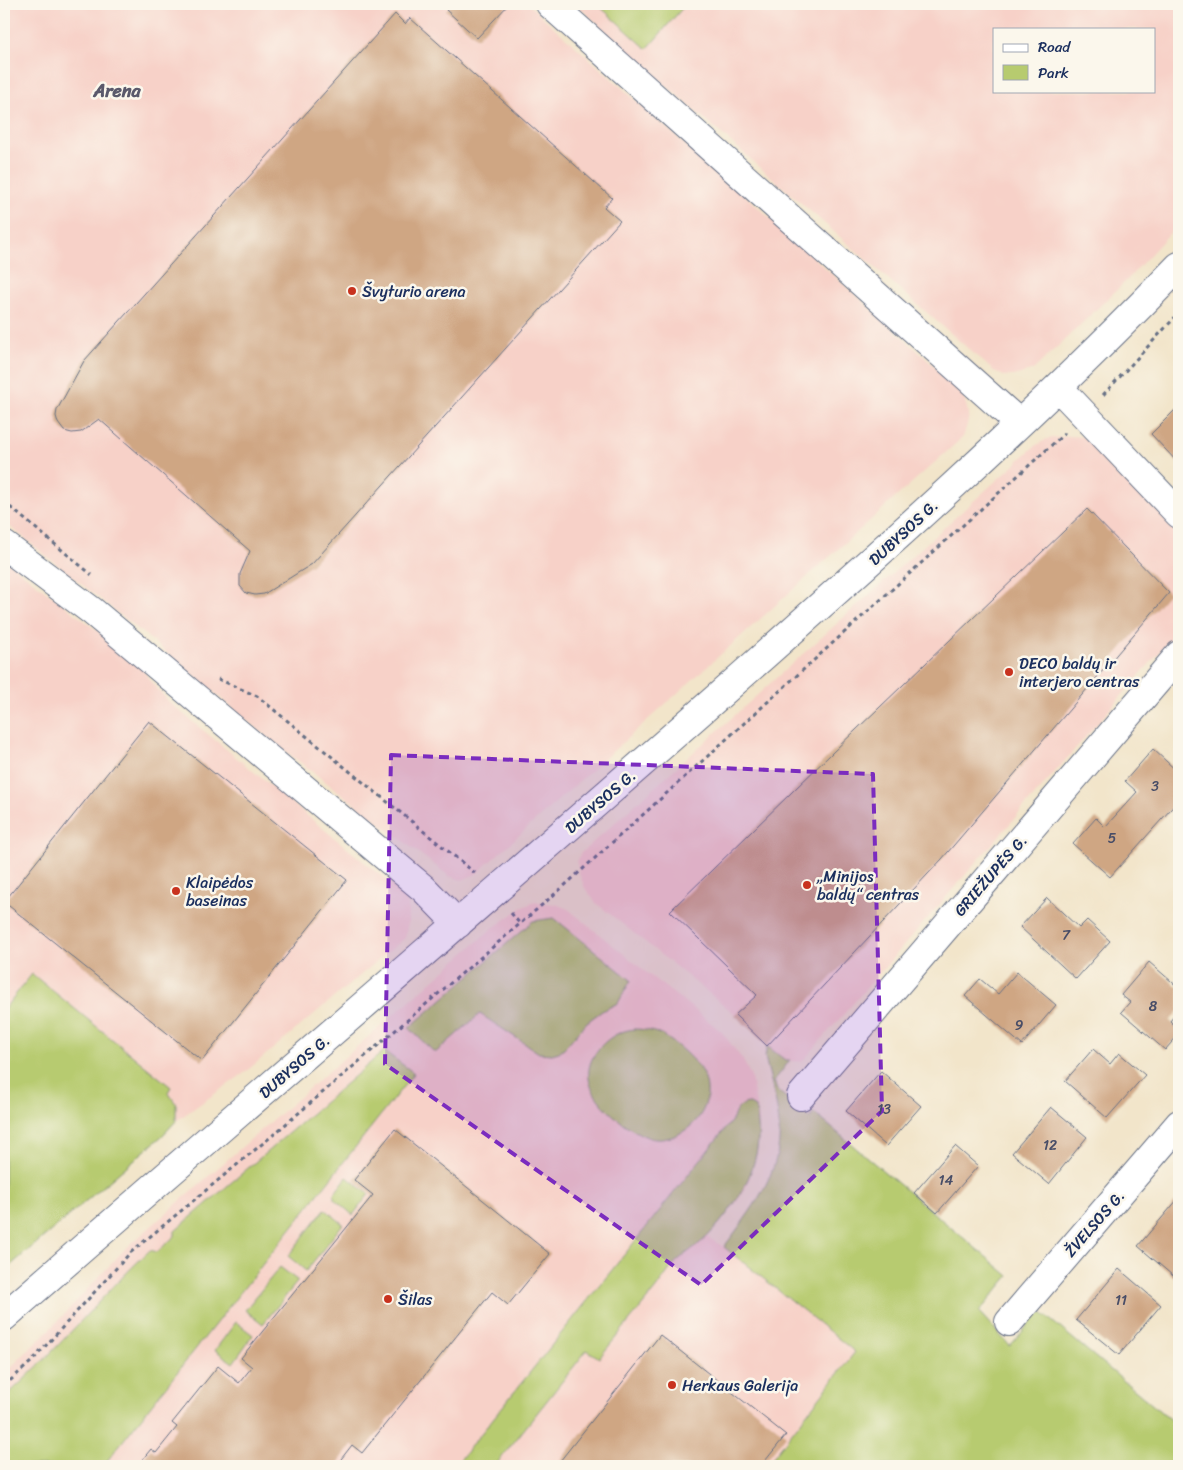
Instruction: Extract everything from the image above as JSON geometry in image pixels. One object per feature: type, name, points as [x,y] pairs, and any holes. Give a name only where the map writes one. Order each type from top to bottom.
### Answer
[{"type":"street","points":[[550,4],[1019,423]]},
{"type":"street","name":"DUBYSOS G.","points":[[4,1317],[547,848],[883,551],[1058,387],[1179,266]]},
{"type":"street","points":[[1058,387],[1179,514]]},
{"type":"street","points":[[4,545],[92,611],[424,889],[458,924]]},
{"type":"street","name":"GRIEŽUPĖS G.","points":[[801,1096],[1179,655]]},
{"type":"street","name":"ŽVELSOS G.","points":[[1009,1322],[1179,1124]]},
{"type":"path","points":[[4,1386],[31,1362],[130,1253],[273,1135],[563,888],[1085,415],[1179,313]]},
{"type":"path","points":[[4,502],[96,578]]},
{"type":"path","points":[[211,674],[219,680],[257,696],[476,874]]},
{"type":"highlighted area","points":[[391,755],[873,774],[882,1111],[701,1285],[385,1064]]},
{"type":"shaded area","points":[[4,4],[528,4],[951,381],[963,395],[967,408],[969,418],[963,437],[476,874],[462,880],[449,876],[267,737],[144,634],[4,522]]},
{"type":"shaded area","points":[[576,4],[1179,4],[1179,223],[1126,281],[1033,370],[1014,376],[1004,376],[995,372],[639,62]]},
{"type":"shaded area","points":[[1069,436],[1083,437],[1120,467],[1179,530],[1179,630],[802,1062],[785,1060],[767,1046],[735,1014],[596,903],[585,888],[579,873],[577,863],[580,854],[1035,446],[1047,439]]},
{"type":"shaded area","points":[[4,559],[138,662],[151,682],[171,704],[402,893],[408,906],[408,922],[405,938],[243,1074],[176,1121],[162,1136],[4,1271]]},
{"type":"shaded area","points":[[535,902],[555,904],[568,909],[695,1010],[722,1032],[743,1060],[751,1077],[759,1119],[757,1153],[747,1185],[737,1201],[707,1237],[724,1247],[855,1352],[766,1466],[4,1466],[4,1374],[57,1322],[124,1250],[493,928],[523,907]]},
{"type":"green space","points":[[597,4],[686,4],[647,49]]},
{"type":"green space","points":[[554,918],[631,980],[618,1003],[602,1011],[587,1022],[559,1052],[552,1054],[539,1053],[480,1014],[435,1053],[409,1028],[533,921]]},
{"type":"green space","points":[[32,974],[171,1087],[168,1092],[176,1104],[176,1121],[162,1136],[4,1271],[4,1009]]},
{"type":"green space","points":[[634,1029],[651,1031],[666,1037],[691,1058],[704,1076],[707,1098],[704,1108],[692,1125],[683,1132],[662,1139],[647,1137],[614,1116],[605,1108],[592,1089],[589,1079],[589,1068],[593,1057],[601,1046],[612,1037],[624,1031]]},
{"type":"green space","points":[[767,1046],[785,1060],[790,1060],[774,1081],[777,1090],[810,1118],[814,1113],[1009,1276],[979,1312],[1010,1346],[1040,1311],[1179,1427],[1179,1466],[766,1466],[855,1352],[724,1247],[763,1191],[776,1159],[779,1143],[779,1126],[765,1057]]},
{"type":"green space","points":[[384,1051],[414,1073],[103,1466],[4,1466],[4,1398],[42,1362],[113,1286],[150,1250],[157,1252],[175,1236],[175,1231]]},
{"type":"green space","points":[[748,1103],[755,1107],[758,1125],[755,1161],[741,1193],[720,1222],[704,1240],[675,1263],[599,1358],[587,1350],[495,1466],[455,1466],[733,1119],[738,1109]]},
{"type":"green space","points":[[347,1177],[369,1194],[353,1215],[334,1199],[334,1194]]},
{"type":"green space","points":[[325,1209],[343,1224],[306,1271],[288,1256]]},
{"type":"green space","points":[[280,1267],[298,1281],[263,1324],[245,1310]]},
{"type":"green space","points":[[236,1322],[253,1335],[233,1363],[215,1350]]},
{"type":"building","points":[[452,4],[509,4],[477,38],[446,10]]},
{"type":"building","name":"Švyturio arena","points":[[395,14],[405,24],[410,18],[612,198],[604,207],[620,221],[312,564],[264,594],[246,593],[240,586],[240,574],[250,551],[99,419],[81,432],[72,433],[64,431],[58,423],[57,410],[84,361]]},
{"type":"building","points":[[1179,406],[1179,464],[1151,434]]},
{"type":"building","points":[[1087,509],[1169,593],[942,859],[767,1046],[735,1015],[757,995],[670,911]]},
{"type":"building","name":"Klaipėdos baseinas","points":[[149,721],[347,880],[202,1061],[4,902]]},
{"type":"building","points":[[1153,749],[1179,773],[1179,800],[1110,877],[1073,844],[1096,818],[1105,827],[1137,792],[1125,781]]},
{"type":"building","points":[[1047,898],[1079,928],[1087,920],[1110,941],[1076,979],[1020,927]]},
{"type":"building","points":[[1149,962],[1179,988],[1179,1010],[1170,1021],[1179,1029],[1179,1034],[1165,1050],[1121,1012],[1130,1002],[1121,995]]},
{"type":"building","points":[[1017,972],[1056,1005],[1022,1045],[965,996],[980,979],[998,994]]},
{"type":"building","points":[[1093,1049],[1110,1064],[1119,1053],[1145,1075],[1107,1118],[1065,1081]]},
{"type":"building","points":[[881,1071],[921,1106],[886,1146],[846,1111]]},
{"type":"building","points":[[1051,1107],[1087,1137],[1049,1184],[1012,1153]]},
{"type":"building","name":"Šilas","points":[[395,1129],[550,1254],[508,1305],[492,1292],[362,1453],[352,1445],[338,1463],[342,1466],[137,1466],[151,1449],[156,1453],[177,1427],[172,1423],[218,1366],[239,1383],[252,1367],[241,1358],[373,1195],[354,1180]]},
{"type":"building","points":[[955,1146],[978,1166],[937,1213],[914,1193]]},
{"type":"building","points":[[1179,1200],[1179,1281],[1138,1246]]},
{"type":"building","points":[[1119,1269],[1161,1305],[1119,1355],[1076,1320]]},
{"type":"building","name":"Herkaus Galerija","points":[[660,1335],[786,1435],[761,1466],[556,1466]]},
{"type":"place","name":"Švyturio arena","points":[[352,291]]},
{"type":"place","name":"DECO baldų ir interjero centras","points":[[1009,672]]},
{"type":"place","name":"„Minijos baldų“ centras","points":[[807,885]]},
{"type":"place","name":"Klaipėdos baseinas","points":[[176,891]]},
{"type":"place","name":"Šilas","points":[[388,1299]]},
{"type":"place","name":"Herkaus Galerija","points":[[672,1385]]},
{"type":"district","name":"Arena","points":[[117,91]]}]
